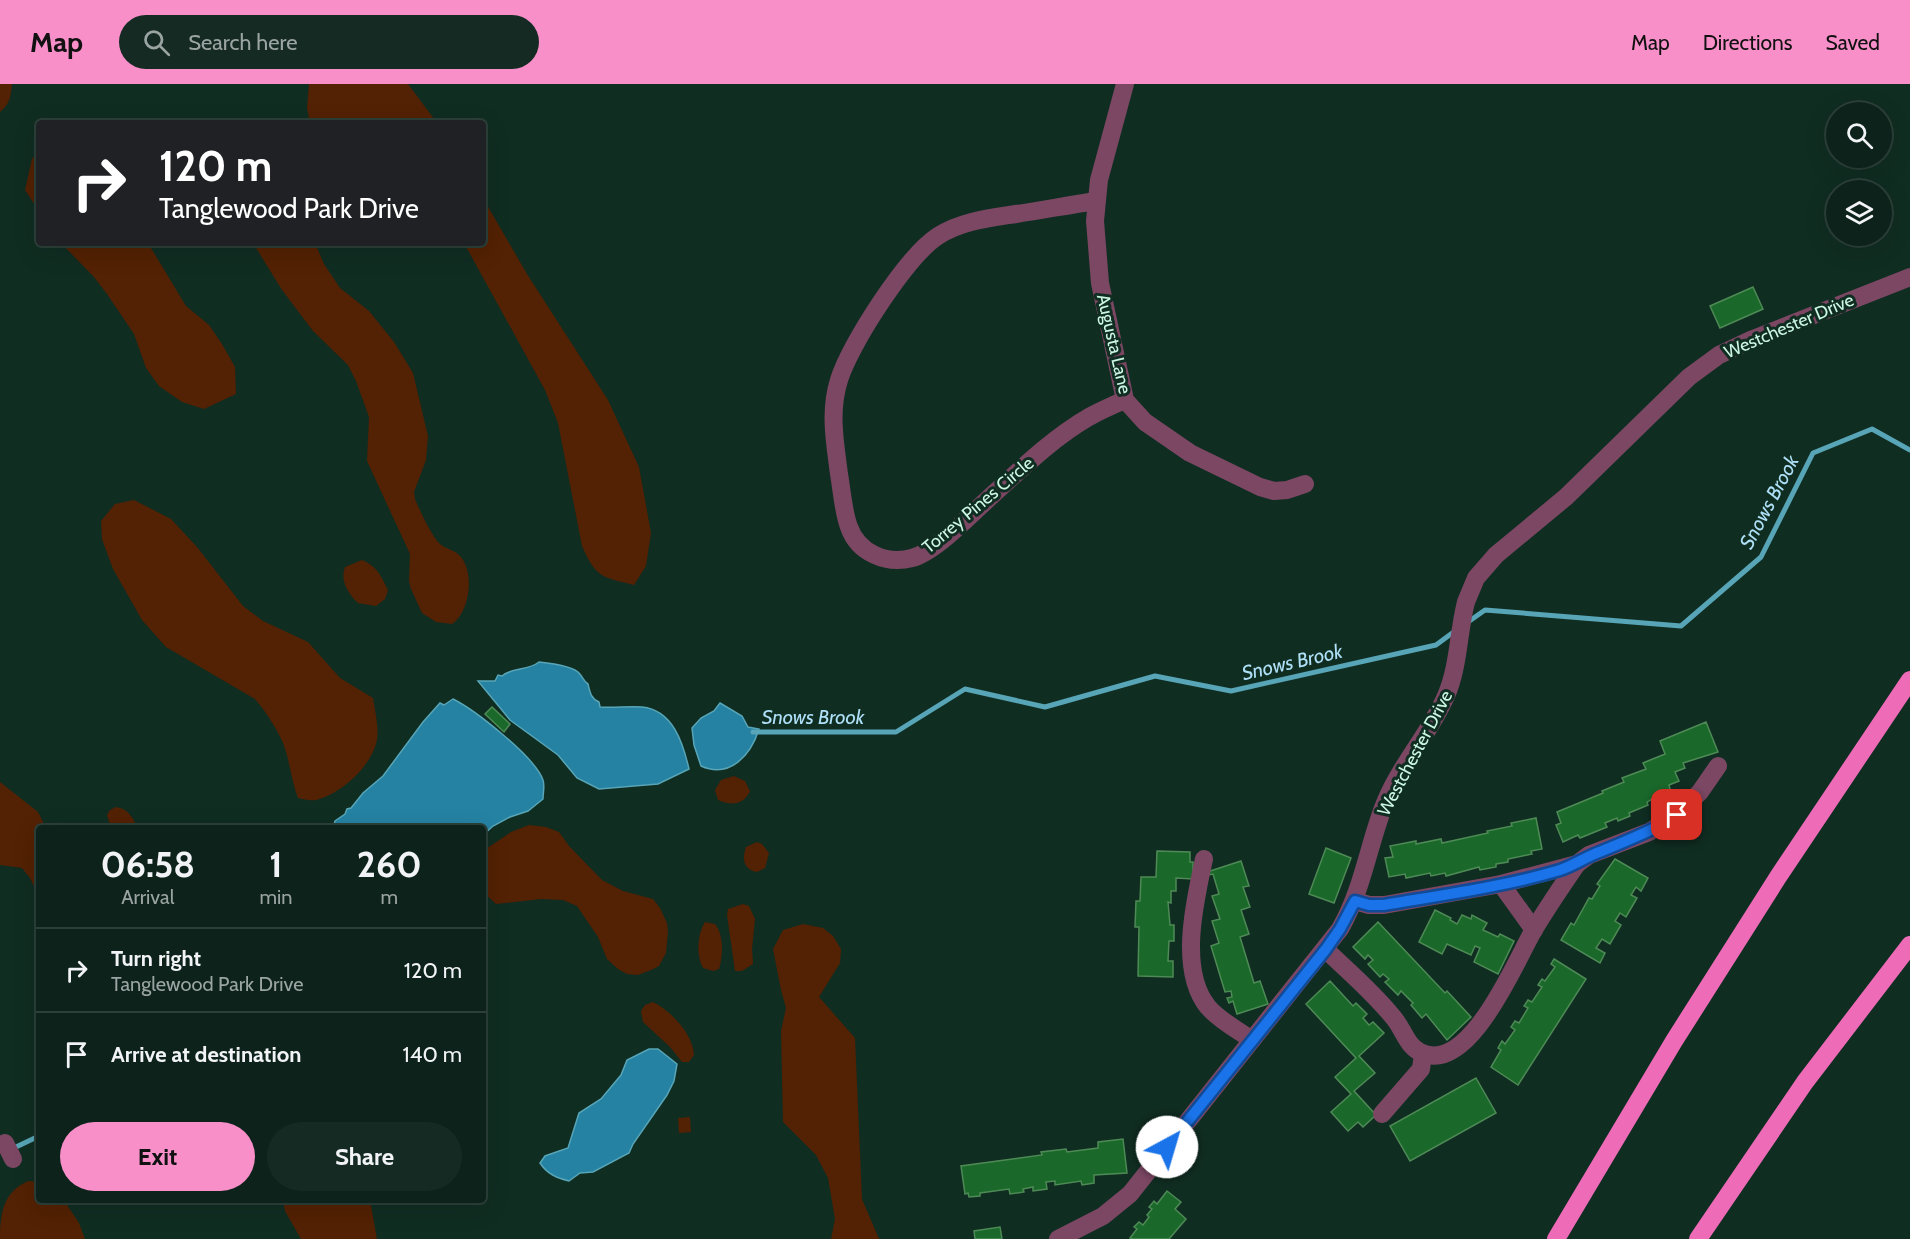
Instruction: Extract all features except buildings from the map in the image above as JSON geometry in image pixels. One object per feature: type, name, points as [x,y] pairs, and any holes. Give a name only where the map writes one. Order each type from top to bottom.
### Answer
[{"type":"highway","points":[[1556,1239],[1674,1041],[1778,876],[1910,680]]},
{"type":"highway","points":[[1698,1239],[1805,1082],[1910,945]]},
{"type":"street","name":"Augusta Lane","points":[[1125,84],[1099,180],[1095,221],[1100,283],[1125,400],[1145,422],[1190,453],[1260,487],[1287,490],[1305,484]]},
{"type":"street","name":"Torrey Pines Circle","points":[[1096,201],[981,220],[954,227],[937,236],[921,250],[896,282],[856,343],[839,380],[835,398],[833,430],[849,529],[860,544],[881,558],[892,560],[915,557],[945,537],[1038,455],[1078,424],[1125,400]]},
{"type":"street","name":"Westchester Drive","points":[[1058,1239],[1103,1215],[1130,1194],[1340,929],[1355,901],[1375,831],[1389,795],[1438,712],[1451,684],[1462,617],[1470,589],[1483,567],[1566,497],[1689,377],[1719,355],[1753,339],[1910,277]]},
{"type":"street","points":[[1326,949],[1379,1001],[1393,1017],[1413,1048],[1424,1054],[1436,1056],[1449,1052],[1468,1039],[1485,1019],[1534,930],[1577,864],[1589,855],[1649,831],[1677,815],[1700,792],[1718,766]]},
{"type":"street","points":[[1204,859],[1194,906],[1192,963],[1194,979],[1208,1007],[1221,1020],[1252,1040]]},
{"type":"street","points":[[1355,901],[1369,905],[1384,905],[1501,884],[1577,864]]},
{"type":"street","points":[[1501,884],[1534,930]]},
{"type":"street","points":[[1382,1114],[1421,1069],[1424,1054]]},
{"type":"shaded area","points":[[0,84],[12,84],[9,100],[0,112]]},
{"type":"shaded area","points":[[309,84],[408,84],[435,120],[309,120],[307,108]]},
{"type":"shaded area","points":[[36,154],[36,206],[25,190],[32,159]]},
{"type":"shaded area","points":[[486,203],[527,274],[608,400],[639,467],[651,533],[646,566],[634,585],[607,578],[601,574],[596,570],[582,546],[558,423],[545,390],[466,246],[486,246]]},
{"type":"shaded area","points":[[64,246],[150,246],[186,306],[209,325],[222,344],[235,367],[236,394],[204,409],[182,402],[159,386],[146,368],[134,334],[94,277]]},
{"type":"shaded area","points":[[255,246],[316,246],[324,264],[340,288],[369,311],[394,342],[413,373],[428,436],[426,460],[414,492],[415,499],[437,540],[442,546],[460,556],[468,572],[468,592],[463,611],[452,624],[436,622],[422,613],[411,589],[410,554],[367,461],[369,417],[348,365],[313,331],[282,290]]},
{"type":"shaded area","points":[[134,500],[171,519],[197,547],[243,606],[263,621],[308,642],[340,678],[373,698],[378,730],[374,750],[362,769],[345,785],[326,797],[316,800],[298,798],[283,743],[255,699],[166,647],[142,620],[113,569],[102,539],[101,521],[115,504]]},
{"type":"shaded area","points":[[362,560],[375,568],[388,590],[385,599],[376,606],[358,603],[344,582],[345,567]]},
{"type":"shaded area","points":[[734,776],[745,781],[750,791],[747,796],[737,803],[718,800],[715,790],[721,780]]},
{"type":"shaded area","points":[[0,782],[38,812],[44,825],[36,825],[36,890],[22,868],[0,865]]},
{"type":"shaded area","points":[[116,807],[124,810],[130,814],[136,825],[110,825],[107,815]]},
{"type":"shaded area","points":[[529,825],[546,827],[559,832],[569,846],[602,880],[623,891],[653,899],[660,908],[668,931],[666,953],[659,966],[638,975],[627,974],[618,969],[607,959],[598,937],[577,906],[563,900],[541,899],[496,904],[486,895],[486,849],[511,832]]},
{"type":"shaded area","points":[[757,842],[762,844],[769,853],[765,868],[757,872],[746,866],[744,856],[746,847]]},
{"type":"shaded area","points":[[743,904],[749,906],[755,919],[753,964],[742,971],[735,971],[727,915],[728,909]]},
{"type":"shaded area","points":[[705,922],[715,924],[721,940],[722,952],[719,969],[713,971],[703,968],[698,951],[699,939]]},
{"type":"shaded area","points":[[803,924],[823,928],[833,936],[841,949],[840,963],[819,997],[855,1038],[862,1199],[879,1239],[831,1239],[835,1219],[828,1178],[816,1155],[783,1122],[781,1031],[786,1008],[773,949],[783,930]]},
{"type":"shaded area","points":[[653,1002],[674,1017],[690,1039],[694,1055],[689,1062],[682,1062],[670,1047],[643,1022],[641,1011],[645,1005]]},
{"type":"shaded area","points":[[690,1117],[691,1132],[679,1133],[678,1118]]},
{"type":"shaded area","points":[[28,1181],[36,1182],[36,1203],[66,1203],[79,1223],[85,1239],[0,1239],[2,1213],[5,1205],[13,1191]]},
{"type":"shaded area","points":[[284,1203],[371,1203],[377,1239],[301,1239],[285,1211]]},
{"type":"water","points":[[539,662],[571,668],[579,673],[588,684],[591,695],[599,702],[600,707],[642,707],[662,714],[680,739],[689,769],[658,784],[599,789],[577,778],[558,755],[510,720],[478,681],[495,681],[498,675],[502,676],[510,671],[530,667]]},
{"type":"water","points":[[453,699],[489,723],[517,747],[538,770],[543,780],[543,799],[528,811],[510,817],[486,832],[486,825],[334,825],[335,821],[351,808],[363,793],[383,776],[440,703],[444,705]]},
{"type":"water","points":[[720,703],[742,716],[748,727],[759,729],[751,748],[738,762],[730,767],[711,769],[701,766],[694,745],[692,728],[701,718],[714,711]]},
{"type":"water","points":[[649,1049],[658,1049],[677,1064],[674,1081],[629,1153],[593,1172],[580,1173],[569,1181],[549,1173],[540,1163],[545,1156],[568,1148],[579,1113],[601,1099],[621,1075],[627,1060]]},
{"type":"waterway","name":"Snows Brook","points":[[1468,622],[1485,610],[1681,626],[1761,557],[1813,453],[1872,429],[1910,450]]},
{"type":"waterway","name":"Snows Brook","points":[[753,732],[896,732],[965,689],[1045,707],[1155,676],[1231,691],[1436,645],[1455,631]]},
{"type":"waterway","name":"Snows Brook","points":[[16,1147],[36,1137]]},
{"type":"route","points":[[1167,1147],[1326,949],[1355,901],[1369,905],[1384,905],[1501,884],[1561,869],[1577,864],[1589,855],[1633,839],[1677,815]]}]
